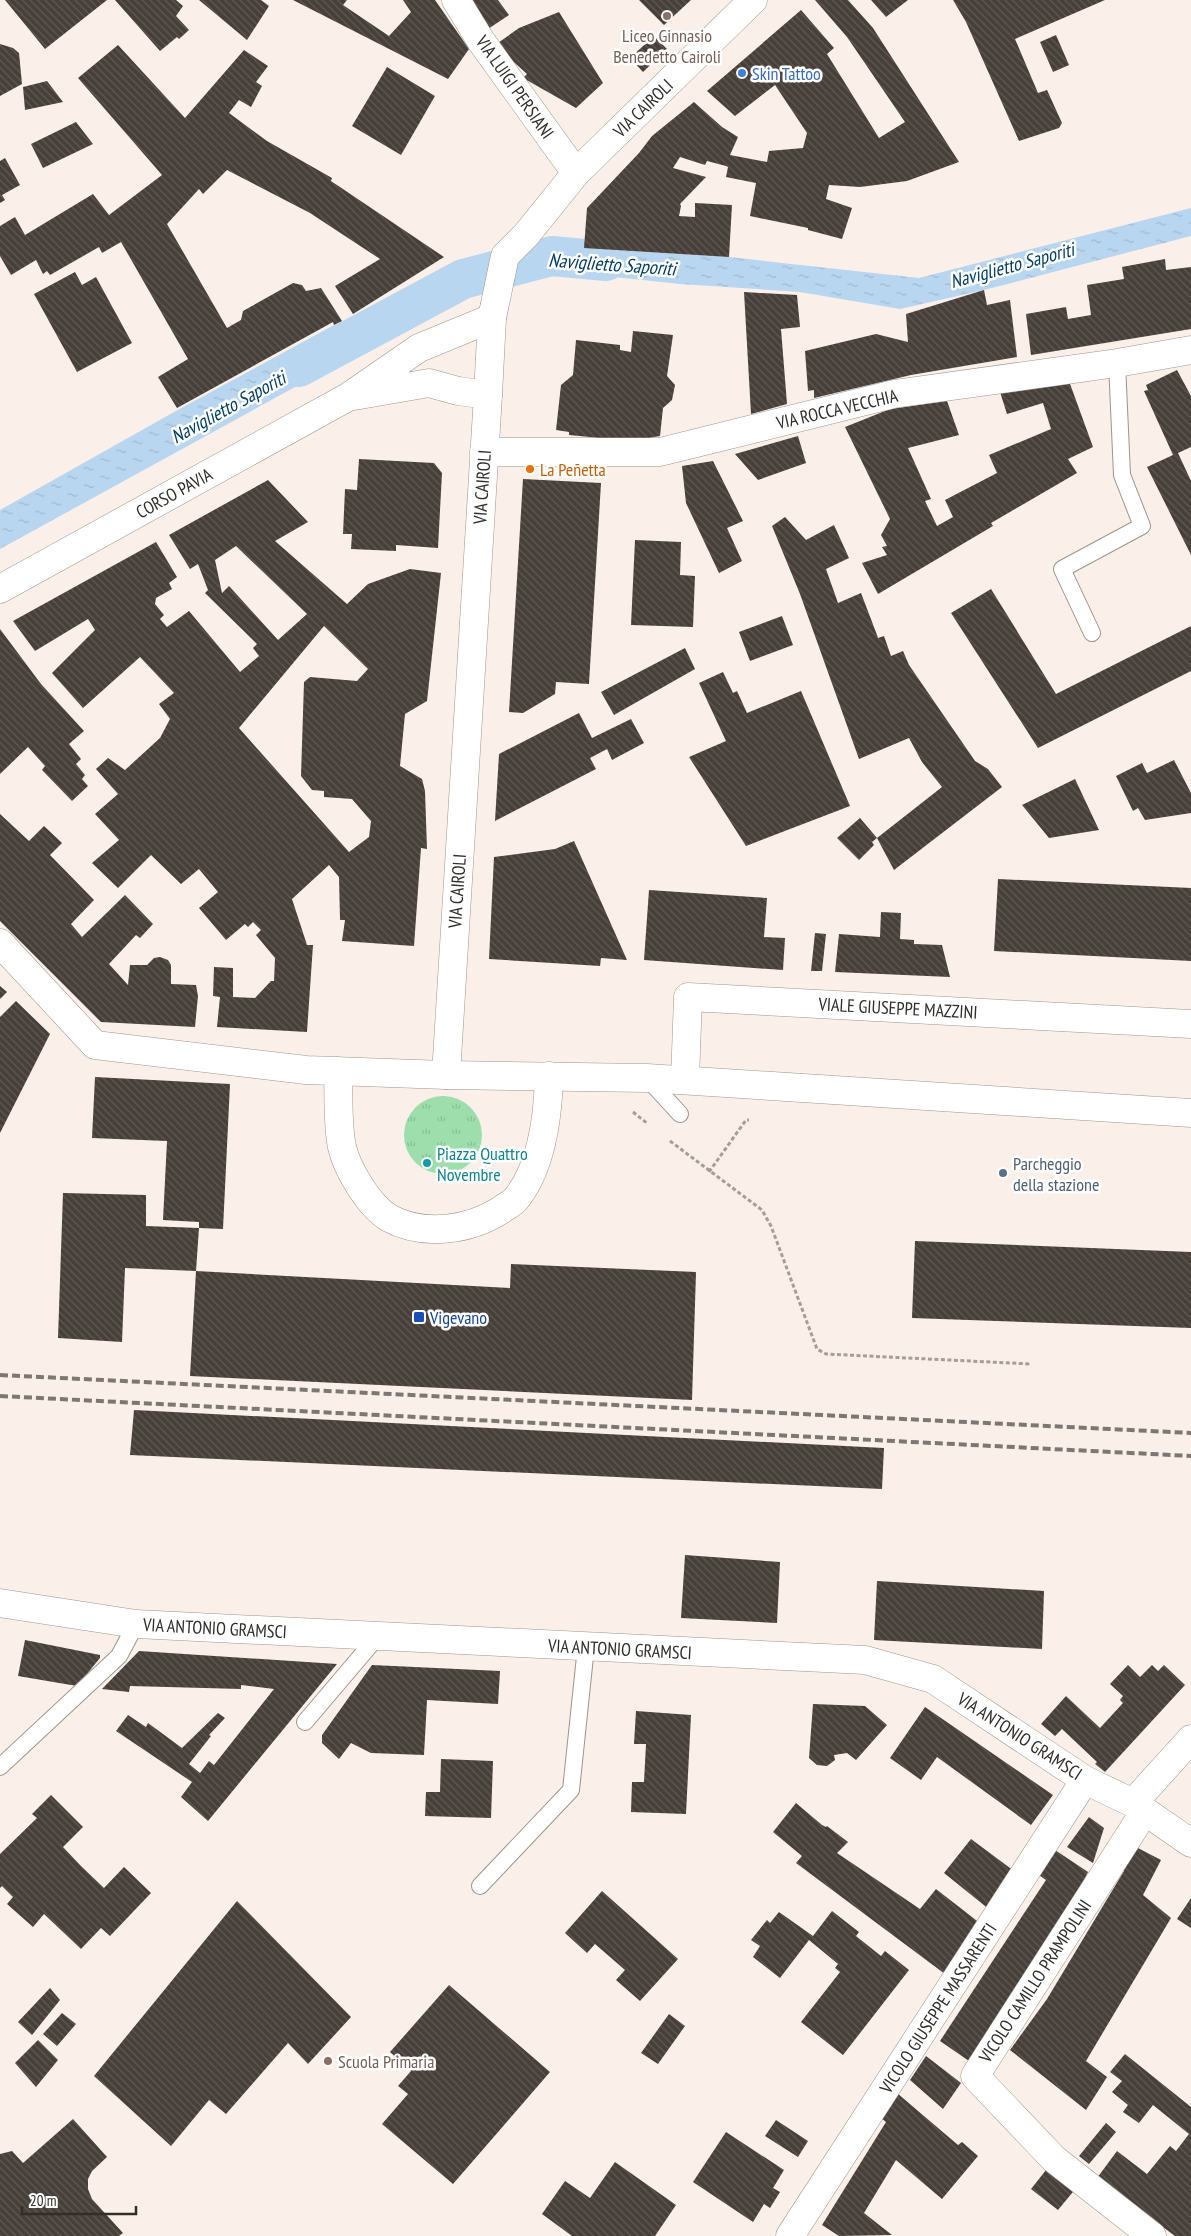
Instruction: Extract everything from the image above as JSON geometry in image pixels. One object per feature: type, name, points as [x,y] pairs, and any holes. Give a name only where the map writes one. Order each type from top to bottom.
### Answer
[{"type":"street","name":"VIA LUIGI PERSIANI","points":[[456,0],[481,41],[576,173]]},
{"type":"street","name":"VIA CAIROLI","points":[[446,1075],[492,318],[502,269],[526,235],[576,173],[753,0]]},
{"type":"street","name":"CORSO PAVIA","points":[[0,589],[348,397],[419,348],[492,318]]},
{"type":"street","name":"VIA ROCCA VECCHIA","points":[[484,452],[660,452],[894,394],[1117,363],[1191,350]]},
{"type":"street","name":"CORSO PAVIA","points":[[348,397],[429,383],[458,391],[488,395]]},
{"type":"street","points":[[0,943],[95,1045],[276,1066],[338,1071],[685,1080],[1191,1113]]},
{"type":"street","name":"VIALE GIUSEPPE MAZZINI","points":[[685,1080],[688,997],[1191,1024]]},
{"type":"street","points":[[338,1071],[342,1147],[351,1170],[364,1194],[389,1218],[413,1226],[444,1229],[473,1224],[493,1215],[516,1200],[530,1176],[541,1142],[548,1103],[550,1076]]},
{"type":"street","name":"VIA ANTONIO GRAMSCI","points":[[0,1603],[136,1624],[865,1660],[934,1679],[1085,1780],[1139,1807],[1191,1843]]},
{"type":"street","points":[[1139,1807],[1191,1738]]},
{"type":"street","name":"VICOLO GIUSEPPE MASSARENTI","points":[[790,2236],[1085,1780]]},
{"type":"street","name":"VICOLO CAMILLO PRAMPOLINI","points":[[1139,1807],[975,2076],[1054,2159],[1152,2236]]},
{"type":"lane","points":[[1092,633],[1062,569],[1142,526],[1122,475],[1117,363]]},
{"type":"lane","points":[[625,1078],[680,1114]]},
{"type":"lane","points":[[0,1767],[119,1656],[136,1624]]},
{"type":"lane","points":[[305,1722],[378,1636]]},
{"type":"lane","points":[[480,1886],[571,1790],[586,1647]]},
{"type":"path","points":[[625,1078],[624,1105],[655,1129]]},
{"type":"path","points":[[663,1135],[762,1210],[771,1226],[817,1349],[826,1354],[1031,1364]]},
{"type":"green space","points":[[443,1096],[458,1099],[471,1107],[479,1120],[482,1135],[479,1150],[471,1163],[458,1171],[443,1174],[428,1171],[415,1163],[407,1150],[404,1135],[407,1120],[415,1107],[428,1099]]},
{"type":"water","points":[[1191,208],[1191,236],[984,290],[900,309],[800,292],[680,284],[549,270],[555,244],[729,257],[919,278]]},
{"type":"water","points":[[466,262],[460,293],[381,341],[363,322]]},
{"type":"water","points":[[334,325],[343,333],[355,354],[0,549],[0,510]]},
{"type":"building","points":[[5,0],[107,0],[45,49]]},
{"type":"building","points":[[115,0],[176,0],[183,6],[176,16],[189,30],[160,51]]},
{"type":"building","points":[[199,0],[261,0],[269,6],[247,40]]},
{"type":"building","points":[[293,0],[347,0],[343,5],[389,36],[411,12],[403,0],[435,0],[469,49],[448,79]]},
{"type":"building","points":[[465,0],[498,0],[509,15],[485,31]]},
{"type":"building","name":"Liceo Ginnasio Benedetto Cairoli","points":[[639,0],[691,0],[664,25]]},
{"type":"building","points":[[815,0],[848,0],[873,28],[959,162],[907,181],[860,187],[829,185],[826,199],[852,208],[842,239],[808,230],[808,228],[750,216],[756,183],[726,177],[728,167],[726,166],[707,161],[705,165],[680,157],[673,168],[706,177],[680,204],[679,216],[695,217],[695,203],[732,205],[729,257],[584,248],[587,208],[639,153],[652,136],[694,102],[722,127],[738,137],[730,155],[767,162],[769,151],[803,148],[807,133],[775,85],[735,116],[707,91],[801,10],[834,48],[827,54],[879,138],[905,122],[847,37]]},
{"type":"building","points":[[871,0],[908,0],[886,17]]},
{"type":"building","points":[[953,0],[1105,0],[1015,39],[1038,93],[1047,90],[1062,123],[1059,128],[1019,141],[966,22]]},
{"type":"building","points":[[559,12],[603,83],[576,108],[523,78],[527,74],[495,45],[519,28]]},
{"type":"building","points":[[1056,35],[1069,65],[1053,72],[1040,42]]},
{"type":"building","points":[[654,36],[667,49],[643,72],[630,58]]},
{"type":"building","points":[[0,44],[13,48],[19,53],[22,84],[0,96]]},
{"type":"building","points":[[118,45],[185,118],[244,50],[268,66],[256,82],[262,86],[251,107],[239,100],[229,113],[267,141],[332,178],[331,181],[444,257],[353,314],[335,286],[380,259],[310,213],[227,170],[203,194],[199,189],[167,224],[227,328],[241,320],[243,311],[293,283],[302,285],[306,291],[321,288],[342,321],[334,325],[333,322],[177,408],[158,377],[188,359],[121,242],[102,253],[99,247],[50,275],[47,271],[43,274],[36,260],[11,275],[0,256],[0,226],[15,217],[25,235],[93,194],[109,215],[162,175],[78,78]]},
{"type":"building","points":[[387,67],[435,96],[401,155],[352,126]]},
{"type":"building","points":[[47,81],[63,102],[25,110],[23,87]]},
{"type":"building","points":[[76,122],[93,144],[43,168],[31,144]]},
{"type":"building","points":[[5,158],[20,185],[2,195],[5,200],[0,203],[0,161]]},
{"type":"building","points":[[1165,259],[1166,270],[1191,267],[1191,329],[1031,355],[1026,314],[1066,307],[1068,319],[1091,315],[1087,285],[1124,279],[1122,267]]},
{"type":"building","points":[[75,272],[82,285],[96,277],[132,343],[77,372],[34,294]]},
{"type":"building","points":[[984,290],[987,305],[1010,300],[1017,357],[911,375],[814,398],[814,390],[808,391],[805,351],[876,334],[908,342],[906,314]]},
{"type":"building","points":[[744,292],[797,295],[800,327],[781,329],[787,404],[751,414]]},
{"type":"building","points":[[633,331],[673,335],[667,376],[675,385],[672,400],[663,408],[660,436],[631,441],[569,435],[569,432],[556,430],[561,385],[573,375],[576,340],[620,345],[620,350],[631,352]]},
{"type":"building","points":[[1177,370],[1191,396],[1191,447],[1178,453],[1191,481],[1191,555],[1147,467],[1173,455],[1144,391],[1148,390],[1146,385]]},
{"type":"building","points":[[1069,381],[1093,447],[1068,459],[1077,473],[991,523],[993,526],[878,594],[862,563],[887,555],[882,547],[887,546],[881,535],[890,519],[845,427],[890,409],[947,401],[959,435],[908,448],[931,499],[925,501],[937,526],[953,517],[945,500],[997,473],[989,455],[1051,429],[1043,403],[1007,414],[1000,392]]},
{"type":"building","points":[[798,436],[806,463],[758,480],[735,454]]},
{"type":"building","points":[[359,459],[434,463],[442,473],[438,548],[396,545],[396,551],[351,549],[352,534],[343,534],[345,489],[357,490]]},
{"type":"building","points":[[713,461],[743,521],[727,528],[742,561],[719,573],[686,503],[682,466]]},
{"type":"building","points":[[523,479],[601,483],[589,684],[556,682],[555,694],[523,713],[509,712]]},
{"type":"building","points":[[268,480],[308,522],[275,541],[347,604],[368,584],[410,569],[441,573],[427,701],[405,714],[400,766],[422,779],[425,791],[427,849],[421,848],[414,946],[342,941],[345,920],[340,920],[339,877],[329,865],[292,899],[307,945],[313,945],[307,1032],[217,1027],[220,997],[213,996],[214,967],[233,968],[233,997],[255,998],[271,981],[274,981],[275,958],[256,935],[261,930],[253,922],[248,927],[245,924],[226,940],[199,908],[218,892],[199,869],[181,884],[151,855],[118,888],[92,863],[119,840],[95,814],[118,794],[96,769],[108,758],[125,770],[160,738],[170,719],[159,704],[174,693],[140,657],[83,708],[52,673],[95,630],[88,619],[35,651],[13,621],[156,542],[177,577],[169,583],[172,589],[156,598],[155,604],[164,615],[160,619],[167,627],[189,611],[240,672],[259,656],[253,648],[257,644],[205,593],[208,590],[198,564],[190,569],[169,535]],"holes":[[[236,546],[307,614],[278,640],[229,586],[222,593],[215,560]],[[324,626],[368,669],[357,681],[310,677],[304,682],[301,776],[312,790],[324,791],[324,797],[352,799],[371,821],[369,837],[349,852],[239,728]]]},
{"type":"building","points":[[785,517],[806,540],[834,525],[849,558],[826,569],[838,603],[861,593],[878,638],[884,636],[891,656],[903,651],[909,665],[975,761],[988,769],[1002,787],[894,870],[877,838],[942,787],[922,762],[909,738],[859,759],[800,594],[772,526]]},
{"type":"building","points":[[635,540],[681,542],[680,575],[695,576],[693,627],[631,625]]},
{"type":"building","points":[[991,589],[1056,694],[1191,626],[1191,671],[1038,748],[951,613]]},
{"type":"building","points":[[782,616],[793,645],[750,661],[739,632]]},
{"type":"building","points":[[0,629],[41,684],[84,731],[69,744],[81,759],[76,764],[85,775],[82,779],[88,786],[72,801],[42,770],[45,766],[28,747],[0,774]]},
{"type":"building","points":[[685,648],[695,669],[614,715],[601,692]]},
{"type":"building","points":[[723,672],[733,693],[737,691],[747,713],[801,691],[850,806],[746,846],[689,757],[726,741],[699,683]]},
{"type":"building","points":[[579,713],[592,738],[631,719],[644,743],[612,760],[607,749],[590,758],[596,769],[495,821],[499,754]]},
{"type":"building","points":[[1174,760],[1191,793],[1191,813],[1145,820],[1138,808],[1133,811],[1116,776],[1142,763],[1147,773]]},
{"type":"building","points":[[1075,779],[1099,830],[1049,838],[1022,805]]},
{"type":"building","points":[[0,814],[29,841],[44,826],[62,843],[50,855],[94,900],[71,924],[82,937],[125,895],[153,924],[140,938],[136,935],[109,964],[128,985],[130,965],[147,965],[154,958],[160,957],[168,960],[171,965],[171,984],[196,985],[198,996],[195,1027],[101,1022],[0,921]]},
{"type":"building","points":[[860,818],[877,838],[872,842],[874,845],[859,860],[837,838]]},
{"type":"building","points":[[574,841],[627,960],[601,958],[600,966],[489,959],[494,857],[555,849]]},
{"type":"building","points":[[998,879],[1191,888],[1191,961],[994,951]]},
{"type":"building","points":[[649,890],[767,898],[764,937],[785,938],[783,970],[644,960]]},
{"type":"building","points":[[881,912],[901,913],[900,939],[914,940],[914,944],[942,945],[950,977],[835,972],[839,934],[880,937]]},
{"type":"building","points":[[815,933],[826,934],[822,971],[811,971]]},
{"type":"building","points":[[0,986],[7,992],[0,999]]},
{"type":"building","points":[[16,1001],[50,1034],[0,1133],[0,1017]]},
{"type":"building","points":[[95,1077],[230,1084],[223,1229],[199,1228],[199,1222],[163,1220],[167,1141],[92,1138]]},
{"type":"building","points":[[63,1193],[146,1195],[146,1226],[199,1228],[196,1271],[125,1268],[122,1342],[58,1338]]},
{"type":"building","points":[[915,1241],[1191,1252],[1191,1328],[912,1318]]},
{"type":"building","points":[[511,1264],[696,1272],[692,1400],[190,1376],[196,1271],[510,1288]]},
{"type":"building","points":[[134,1410],[884,1448],[882,1489],[130,1455]]},
{"type":"building","points":[[685,1555],[780,1562],[777,1623],[681,1618]]},
{"type":"building","points":[[877,1581],[1044,1591],[1042,1649],[874,1640]]},
{"type":"building","points":[[25,1640],[100,1655],[100,1658],[77,1686],[18,1676]]},
{"type":"building","points":[[139,1651],[337,1664],[208,1821],[181,1797],[192,1782],[116,1731],[128,1715],[146,1727],[148,1723],[182,1748],[218,1713],[225,1718],[209,1735],[211,1736],[189,1764],[200,1773],[209,1761],[214,1765],[274,1689],[241,1685],[241,1689],[130,1686],[129,1692],[102,1689]]},
{"type":"building","points":[[372,1665],[500,1671],[498,1704],[427,1700],[424,1755],[371,1753],[351,1743],[339,1759],[322,1743],[322,1735]]},
{"type":"building","points":[[1128,1665],[1140,1677],[1152,1665],[1158,1671],[1164,1665],[1185,1685],[1105,1772],[1062,1729],[1055,1736],[1041,1724],[1066,1696],[1100,1728],[1123,1703],[1120,1700],[1123,1696],[1110,1684]]},
{"type":"building","points":[[813,1704],[865,1706],[887,1725],[856,1760],[847,1753],[834,1755],[835,1760],[827,1766],[817,1765],[809,1758]]},
{"type":"building","points":[[925,1707],[1053,1795],[1031,1825],[937,1757],[921,1780],[890,1758]]},
{"type":"building","points":[[636,1711],[691,1715],[686,1814],[631,1812],[632,1782],[644,1782],[646,1744],[634,1744]]},
{"type":"building","points":[[441,1759],[493,1761],[491,1818],[425,1816],[426,1792],[440,1792]]},
{"type":"building","points":[[51,1795],[83,1827],[63,1847],[81,1866],[104,1888],[124,1867],[151,1893],[110,1936],[101,1928],[81,1949],[44,1914],[33,1927],[7,1904],[13,1897],[2,1886],[0,1888],[0,1854],[37,1818],[32,1814]]},
{"type":"building","points":[[796,1803],[822,1825],[827,1826],[848,1842],[837,1853],[920,1909],[936,1889],[981,1924],[945,1974],[796,1863],[802,1856],[773,1832]]},
{"type":"building","points":[[1089,1817],[1104,1828],[1093,1863],[1067,1847]]},
{"type":"building","points":[[971,1839],[1014,1871],[990,1910],[944,1873]]},
{"type":"building","points":[[1049,1846],[1088,1872],[1060,1926],[969,2061],[940,2041],[1046,1880],[1033,1871]]},
{"type":"building","points":[[1134,1846],[1161,1860],[1143,1895],[1171,1918],[1086,2061],[1107,2077],[1086,2110],[1010,2050],[1047,1999],[1124,1871],[1121,1870]]},
{"type":"building","points":[[602,1891],[678,1959],[640,2001],[616,1980],[625,1970],[595,1944],[587,1953],[565,1933]]},
{"type":"building","points":[[1191,1898],[1191,1928],[1177,1919]]},
{"type":"building","points":[[237,1901],[351,2017],[308,2064],[288,2043],[226,2114],[209,2100],[171,2146],[94,2076]]},
{"type":"building","points":[[832,1911],[859,1932],[856,1936],[881,1956],[885,1951],[909,1970],[843,2055],[801,2022],[840,1972],[835,1968],[838,1964],[809,1940],[780,1978],[753,1957],[760,1946],[751,1940],[767,1920],[770,1923],[779,1912],[813,1936]]},
{"type":"building","points":[[449,1985],[550,2072],[453,2184],[382,2124],[408,2094],[398,2086],[411,2071],[390,2052]]},
{"type":"building","points":[[50,1988],[60,2000],[32,2035],[18,2022]]},
{"type":"building","points":[[62,2013],[76,2024],[57,2046],[43,2034]]},
{"type":"building","points":[[669,2014],[685,2026],[658,2064],[641,2053]]},
{"type":"building","points":[[38,2040],[58,2060],[36,2087],[15,2063]]},
{"type":"building","points":[[1125,2054],[1191,2107],[1191,2236],[1175,2236],[1097,2178],[1117,2151],[1147,2174],[1170,2146],[1176,2151],[1189,2134],[1153,2105],[1139,2123],[1123,2112],[1128,2105],[1112,2092],[1122,2081],[1110,2072]]},
{"type":"building","points":[[926,2056],[961,2083],[943,2109],[910,2080]]},
{"type":"building","points":[[897,2093],[958,2145],[962,2142],[978,2156],[942,2199],[896,2160],[864,2213],[892,2235],[839,2236],[822,2225],[886,2122],[880,2117]]},
{"type":"building","points":[[73,2119],[107,2157],[92,2171],[88,2179],[88,2189],[92,2199],[123,2233],[119,2236],[0,2236],[0,2154],[12,2151],[23,2163]]},
{"type":"building","points":[[776,2120],[808,2141],[798,2157],[765,2136]]},
{"type":"building","points":[[1106,2123],[1116,2132],[1089,2164],[1079,2156]]},
{"type":"building","points":[[726,2132],[784,2170],[773,2188],[780,2192],[770,2208],[764,2204],[753,2222],[693,2182]]},
{"type":"building","points":[[615,2162],[676,2205],[655,2236],[572,2236],[542,2214],[565,2181],[590,2198]]},
{"type":"building","points":[[1050,2165],[1077,2187],[1058,2210],[1031,2189]]},
{"type":"waterway","name":"Naviglietto Saporiti","points":[[299,367],[463,279],[552,256],[606,261]]},
{"type":"railway","points":[[0,1375],[1191,1433]]},
{"type":"railway","points":[[0,1396],[1191,1456]]},
{"type":"place","name":"Liceo Ginnasio Benedetto Cairoli","points":[[667,16]]},
{"type":"place","name":"Skin Tattoo","points":[[742,73]]},
{"type":"place","name":"La Peñetta","points":[[530,469]]},
{"type":"place","name":"Piazza Quattro Novembre","points":[[427,1163]]},
{"type":"place","name":"Parcheggio della stazione","points":[[1003,1173]]},
{"type":"place","name":"Vigevano","points":[[419,1317]]},
{"type":"place","name":"Scuola Primaria","points":[[328,2061]]}]
